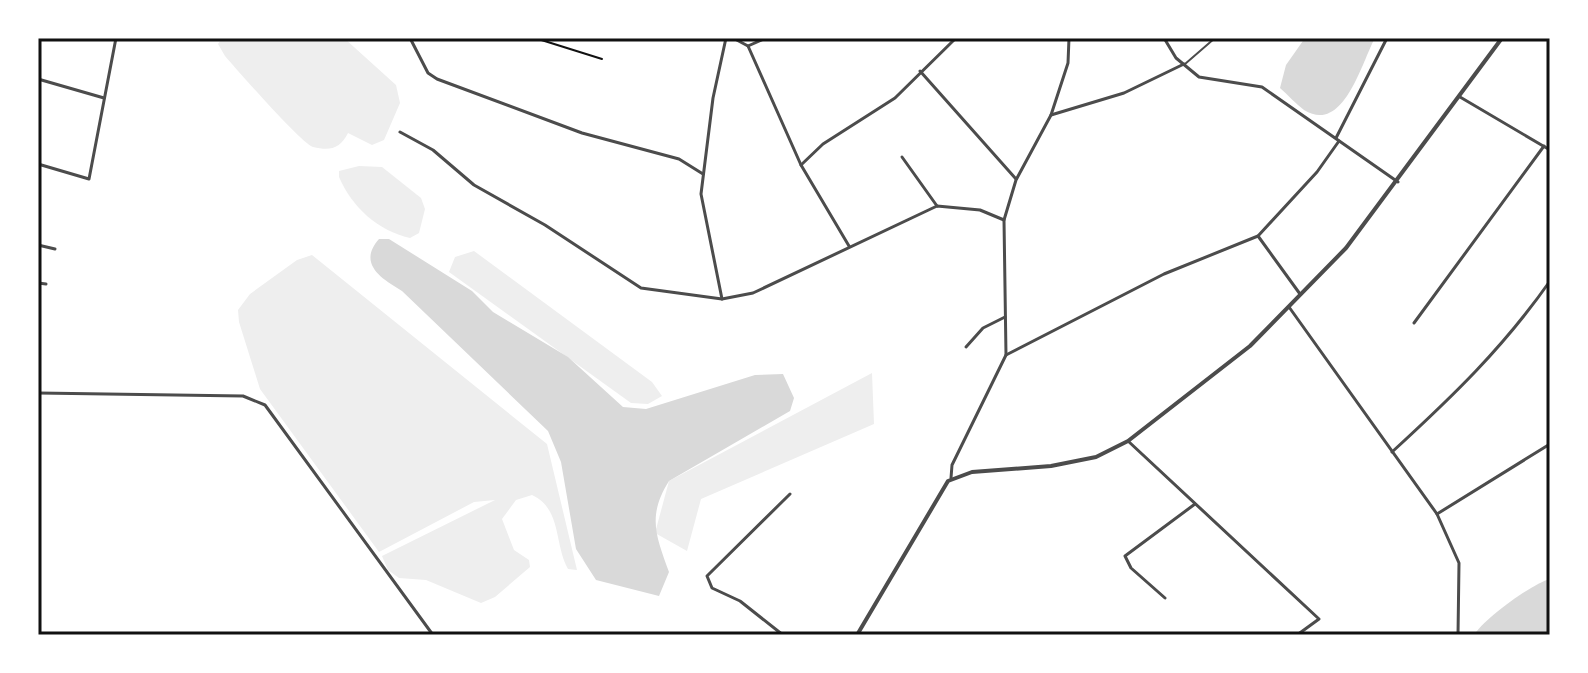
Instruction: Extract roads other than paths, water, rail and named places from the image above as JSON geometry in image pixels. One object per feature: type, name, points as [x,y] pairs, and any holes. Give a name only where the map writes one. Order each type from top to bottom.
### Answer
[{"type":"street","points":[[38,164],[89,179],[116,38]]},
{"type":"street","points":[[410,38],[428,73],[437,79],[582,133],[679,159],[703,174]]},
{"type":"street","points":[[722,299],[702,206],[703,174],[726,38]]},
{"type":"street","points":[[733,38],[748,46],[801,165],[849,246]]},
{"type":"street","points":[[748,46],[766,38]]},
{"type":"street","points":[[801,165],[823,144],[895,98],[956,38]]},
{"type":"street","points":[[951,478],[952,465],[1006,355],[1004,220],[1016,180],[1051,115],[1068,63],[1069,38]]},
{"type":"street","points":[[1164,38],[1184,64],[1214,82],[1262,87],[1398,182]]},
{"type":"street","points":[[1006,355],[1164,274],[1258,236],[1317,172],[1337,140],[1387,38]]},
{"type":"street","points":[[857,635],[940,490],[951,478],[972,472],[1082,461],[1128,441],[1250,346],[1346,248],[1502,38]]},
{"type":"street","points":[[1051,115],[1124,93],[1184,64]]},
{"type":"street","points":[[920,71],[1016,180]]},
{"type":"street","points":[[38,79],[104,98]]},
{"type":"street","points":[[1460,97],[1550,150]]},
{"type":"street","points":[[400,132],[433,150],[474,185],[545,225],[641,288],[722,299],[762,289],[937,206],[980,210],[1004,220]]},
{"type":"street","points":[[1414,323],[1544,146]]},
{"type":"street","points":[[902,157],[937,206]]},
{"type":"street","points":[[1258,236],[1301,295]]},
{"type":"street","points":[[38,245],[55,249]]},
{"type":"street","points":[[1392,452],[1478,372],[1517,327],[1550,281]]},
{"type":"street","points":[[38,283],[46,284]]},
{"type":"street","points":[[1289,307],[1437,514],[1459,563],[1458,635]]},
{"type":"street","points":[[966,347],[983,328],[1005,317]]},
{"type":"street","points":[[38,393],[243,396],[265,405],[433,635]]},
{"type":"street","points":[[1128,441],[1319,619],[1297,635]]},
{"type":"street","points":[[1437,514],[1550,444]]},
{"type":"street","points":[[783,635],[740,601],[712,588],[707,576],[790,494]]},
{"type":"street","points":[[1165,598],[1131,568],[1125,556],[1195,504]]},
{"type":"lane","points":[[1184,64],[1215,38]]}]
